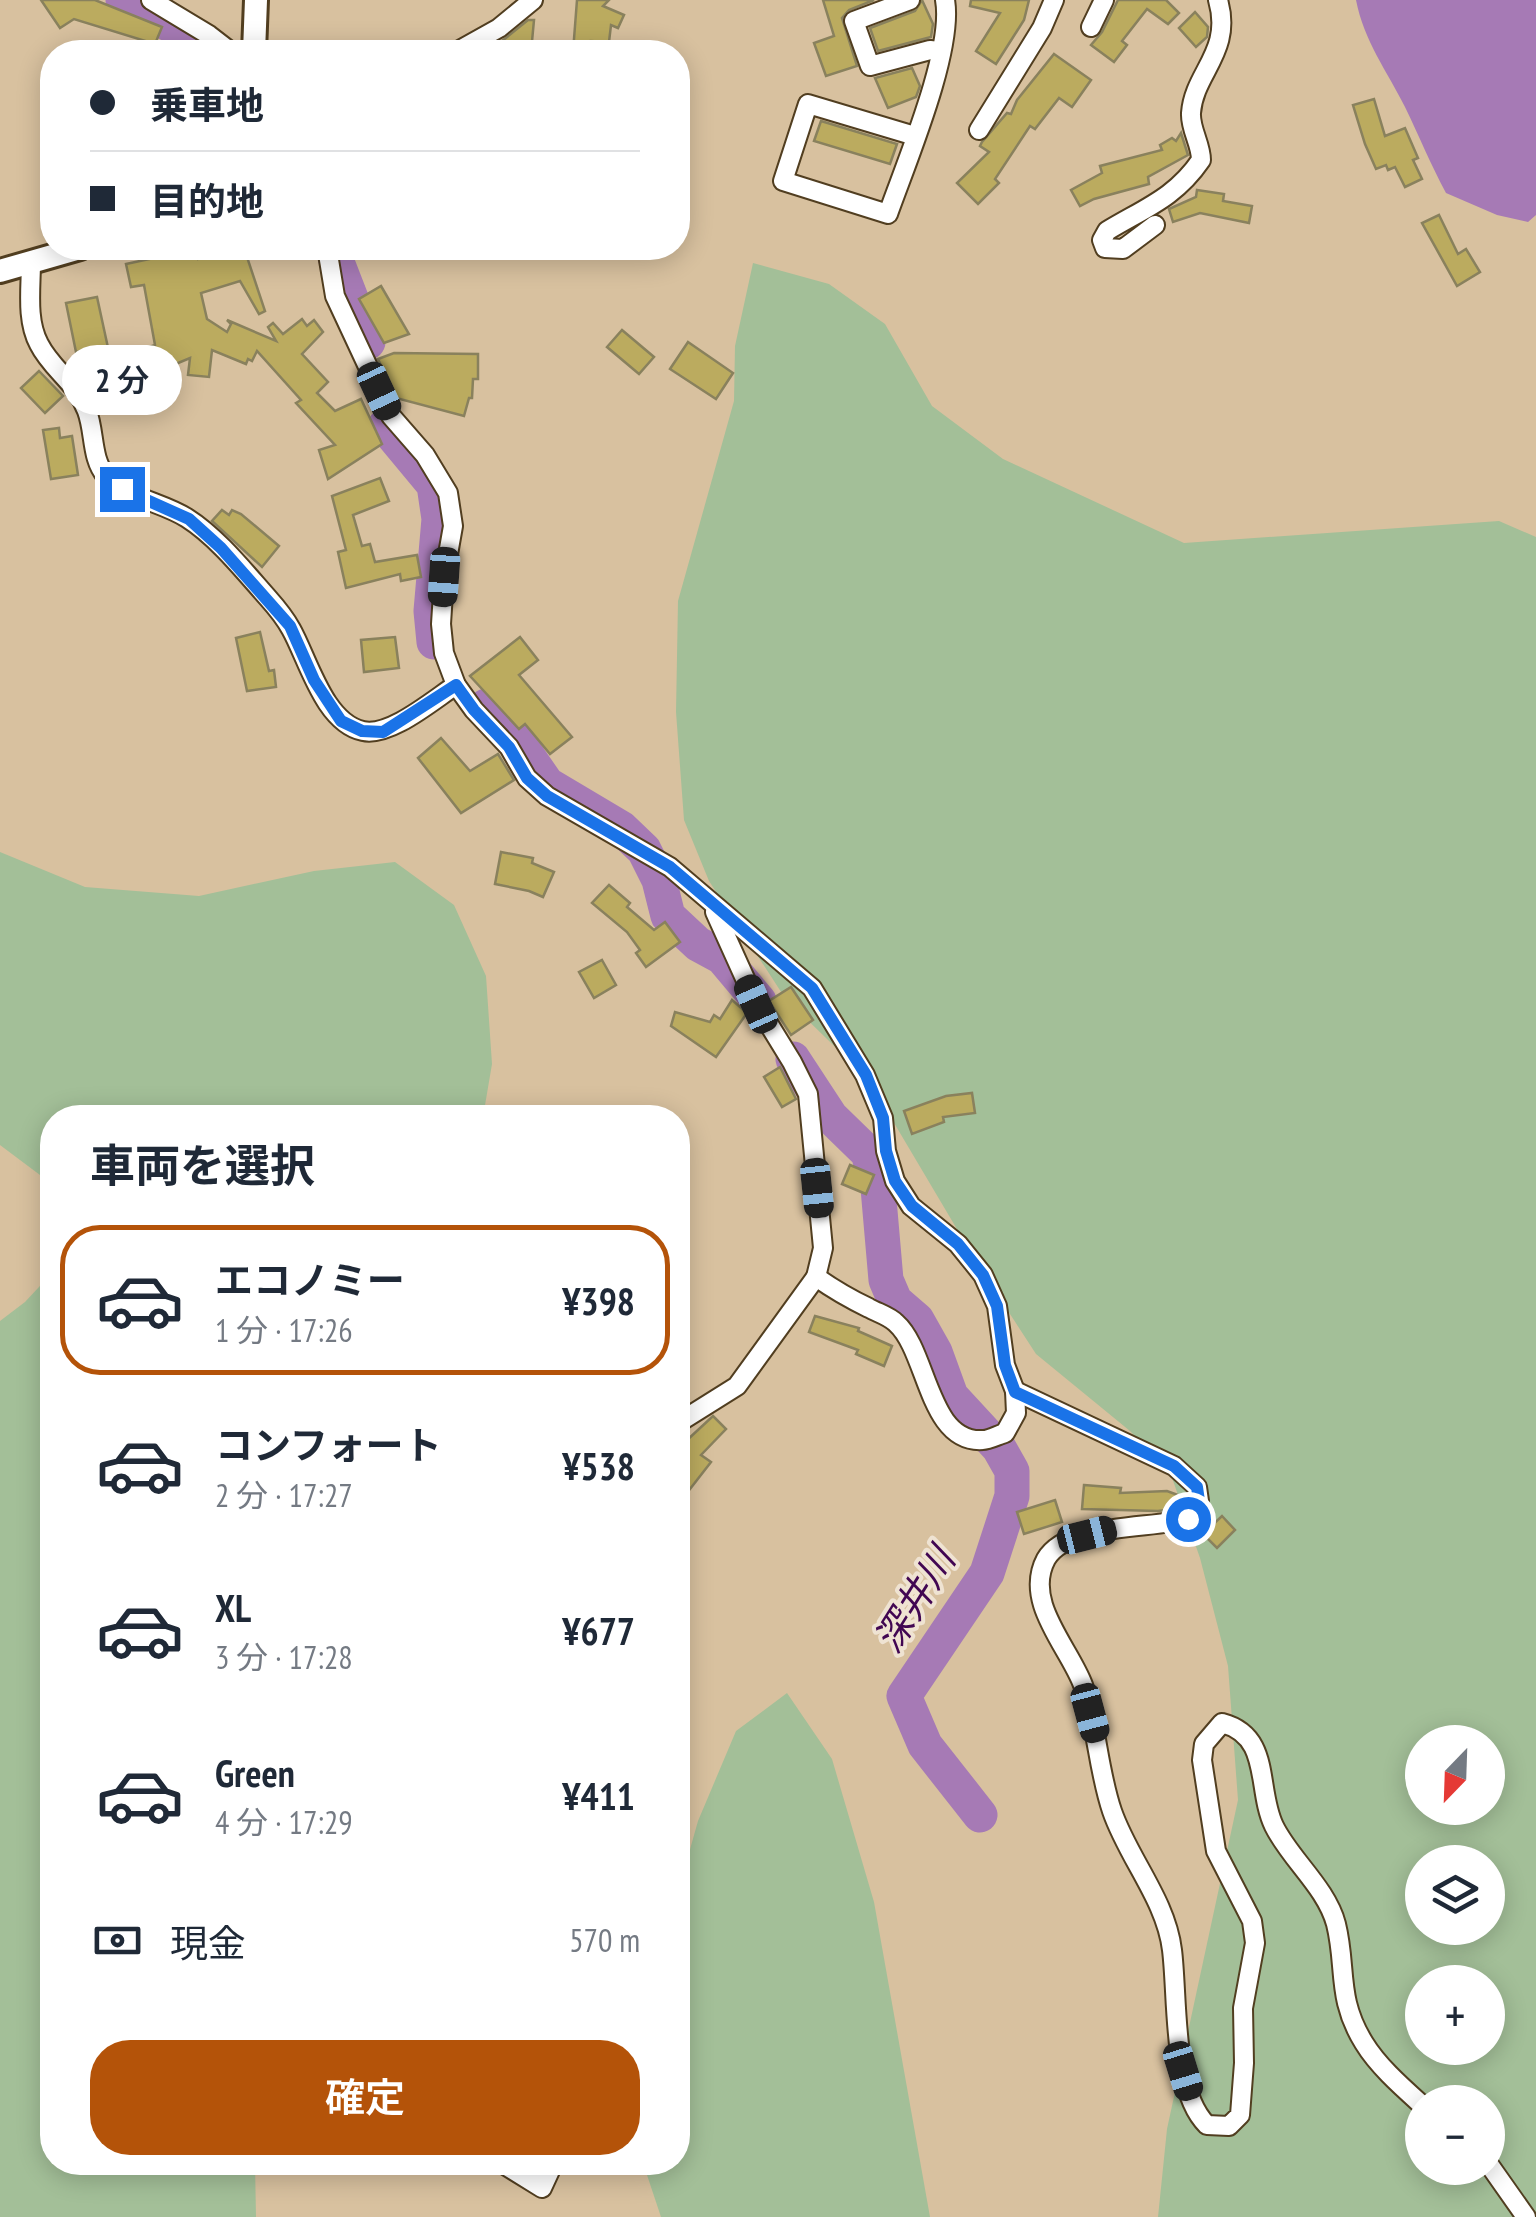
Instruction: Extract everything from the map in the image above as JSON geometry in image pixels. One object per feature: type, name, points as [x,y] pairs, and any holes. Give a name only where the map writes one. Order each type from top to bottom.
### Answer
[{"type":"street","points":[[151,0],[215,40]]},
{"type":"street","points":[[254,40],[256,0]]},
{"type":"street","points":[[478,40],[499,28],[532,0]]},
{"type":"street","points":[[910,0],[854,22],[870,66],[939,51]]},
{"type":"street","points":[[915,136],[808,104],[784,181],[888,214],[933,87],[946,17],[944,0]]},
{"type":"street","points":[[979,130],[1042,28],[1054,0]]},
{"type":"street","points":[[1091,27],[1104,0]]},
{"type":"street","points":[[1154,225],[1123,249],[1106,248],[1102,240],[1107,231],[1186,182],[1201,160],[1191,114],[1218,48],[1218,0]]},
{"type":"street","points":[[0,271],[40,259]]},
{"type":"street","points":[[329,260],[335,296],[390,416],[425,455],[448,493],[453,526],[441,624],[444,653],[456,685],[509,747],[527,778],[547,796],[670,867],[812,988],[866,1075],[883,1118],[886,1151],[895,1181],[912,1206],[958,1244],[983,1275],[997,1306],[1005,1365],[1015,1392],[1016,1414],[1005,1433],[981,1441],[958,1432],[942,1418],[930,1398],[915,1347],[896,1322],[816,1277]]},
{"type":"street","points":[[31,261],[32,324],[39,345],[80,396],[92,426],[98,464],[122,489],[189,519],[221,548],[290,626],[314,680],[341,721],[362,731],[383,732],[456,685]]},
{"type":"street","points":[[690,1415],[737,1386],[816,1277],[823,1248],[808,1094],[756,1004],[712,906]]},
{"type":"street","points":[[1015,1392],[1174,1466],[1197,1487],[1199,1501],[1188,1519],[1106,1530],[1067,1540],[1048,1556],[1040,1576],[1049,1620],[1082,1683],[1112,1810],[1166,1920],[1176,1982],[1183,2071],[1196,2114],[1207,2125],[1230,2126],[1240,2115],[1243,2008],[1255,1943],[1252,1921],[1216,1851],[1202,1760],[1204,1744],[1222,1723],[1238,1727],[1258,1757],[1274,1825],[1336,1921],[1344,2001],[1364,2044],[1405,2089]]},
{"type":"street","points":[[521,2175],[542,2188],[548,2175]]},
{"type":"street","points":[[1503,2185],[1526,2217]]},
{"type":"green space","points":[[753,263],[829,284],[885,324],[932,406],[1003,459],[1184,543],[1499,521],[1536,537],[1536,2217],[1158,2217],[1167,2129],[1238,1800],[1228,1666],[1200,1558],[1170,1472],[1130,1431],[1036,1354],[868,1079],[785,998],[709,881],[684,820],[676,712],[678,601],[734,401],[735,346]]},
{"type":"green space","points":[[0,852],[85,887],[199,896],[314,871],[395,862],[454,905],[486,976],[492,1064],[485,1105],[40,1105],[40,1175],[0,1145]]},
{"type":"green space","points":[[40,1286],[40,2175],[255,2175],[256,2217],[0,2217],[0,1321]]},
{"type":"green space","points":[[787,1693],[832,1759],[874,1902],[930,2217],[661,2217],[647,2175],[690,2175],[690,1849],[736,1731]]},
{"type":"shaded area","points":[[1356,0],[1536,0],[1536,215],[1528,222],[1497,215],[1446,193],[1370,42]]},
{"type":"building","points":[[41,0],[95,0],[162,27],[157,40],[142,40],[74,19],[60,28]]},
{"type":"building","points":[[577,0],[609,0],[603,6],[624,15],[618,28],[611,25],[609,40],[574,40]]},
{"type":"building","points":[[823,0],[874,0],[849,10],[842,18],[857,66],[826,76],[814,43],[834,36]]},
{"type":"building","points":[[922,0],[933,24],[931,37],[878,51],[870,28],[915,11]]},
{"type":"building","points":[[971,0],[1029,0],[1024,20],[996,64],[976,51],[1000,13],[970,6]]},
{"type":"building","points":[[1118,0],[1166,0],[1179,13],[1168,24],[1147,9],[1122,41],[1127,45],[1114,62],[1091,45]]},
{"type":"building","points":[[1195,12],[1208,27],[1207,37],[1196,47],[1179,28]]},
{"type":"building","points":[[528,20],[534,20],[532,40],[503,40]]},
{"type":"building","points":[[1054,54],[1091,80],[1072,107],[1059,98],[1035,129],[1030,126],[995,179],[999,183],[978,204],[957,183],[989,152],[980,146],[982,142],[1007,113],[1011,114],[1017,100]]},
{"type":"building","points":[[912,68],[920,86],[916,97],[888,108],[875,78]]},
{"type":"building","points":[[1374,99],[1385,136],[1405,128],[1418,158],[1413,160],[1422,179],[1405,187],[1395,167],[1376,169],[1365,144],[1353,105]]},
{"type":"building","points":[[821,121],[897,144],[890,164],[814,141]]},
{"type":"building","points":[[1181,133],[1188,155],[1148,177],[1149,184],[1080,206],[1071,190],[1102,173],[1100,166],[1162,150],[1160,145],[1172,138],[1176,141]]},
{"type":"building","points":[[1197,190],[1224,194],[1223,201],[1252,206],[1249,223],[1200,213],[1173,222],[1169,209],[1196,197]]},
{"type":"building","points":[[1439,215],[1458,254],[1466,249],[1480,272],[1457,286],[1422,223]]},
{"type":"building","points":[[145,260],[248,260],[265,311],[259,314],[240,281],[201,293],[207,319],[227,332],[231,324],[227,320],[276,341],[268,327],[273,323],[283,334],[302,319],[307,326],[314,320],[323,332],[302,354],[328,382],[317,393],[335,411],[361,399],[382,444],[328,479],[319,450],[335,445],[296,403],[301,400],[257,351],[246,364],[212,350],[209,377],[188,375],[190,358],[128,384],[97,392],[87,350],[76,352],[66,303],[97,297],[110,357],[155,345],[144,285],[131,287],[126,264]]},
{"type":"building","points":[[381,286],[409,334],[384,343],[359,299]]},
{"type":"building","points":[[622,330],[654,357],[639,374],[607,347]]},
{"type":"building","points":[[688,342],[733,373],[716,399],[670,369]]},
{"type":"building","points":[[394,353],[478,354],[478,379],[473,379],[472,398],[464,416],[396,398],[378,359]]},
{"type":"building","points":[[39,371],[63,396],[45,413],[21,388]]},
{"type":"building","points":[[59,428],[60,438],[72,436],[78,475],[51,479],[43,430]]},
{"type":"building","points":[[380,478],[389,501],[353,515],[362,546],[370,544],[375,562],[417,555],[421,577],[401,581],[400,574],[346,588],[338,552],[346,550],[332,496]]},
{"type":"building","points":[[222,510],[229,515],[232,510],[241,514],[279,546],[262,567],[212,521]]},
{"type":"building","points":[[260,632],[276,687],[247,691],[236,638]]},
{"type":"building","points":[[395,637],[399,668],[364,672],[361,640]]},
{"type":"building","points":[[520,637],[538,660],[519,675],[572,737],[550,754],[525,724],[519,729],[470,676]]},
{"type":"building","points":[[441,738],[470,771],[498,754],[514,780],[461,813],[418,758]]},
{"type":"building","points":[[501,852],[533,858],[532,863],[554,872],[543,897],[495,884]]},
{"type":"building","points":[[609,885],[654,930],[665,922],[680,942],[646,967],[627,932],[592,903]]},
{"type":"building","points":[[602,960],[616,985],[594,998],[579,972]]},
{"type":"building","points":[[791,987],[813,1020],[791,1035],[769,1001]]},
{"type":"building","points":[[732,1000],[747,1013],[716,1057],[671,1026],[675,1012],[710,1022],[714,1015],[720,1019]]},
{"type":"building","points":[[780,1067],[796,1099],[782,1107],[764,1077]]},
{"type":"building","points":[[972,1093],[975,1113],[943,1117],[944,1122],[912,1134],[904,1111],[946,1096]]},
{"type":"building","points":[[850,1165],[874,1175],[866,1194],[842,1184]]},
{"type":"building","points":[[815,1316],[859,1328],[858,1331],[892,1346],[884,1366],[856,1354],[858,1350],[809,1332]]},
{"type":"building","points":[[713,1416],[726,1429],[701,1455],[711,1462],[690,1489],[690,1437]]},
{"type":"building","points":[[1084,1485],[1121,1488],[1120,1493],[1167,1491],[1186,1498],[1180,1508],[1158,1511],[1082,1509]]},
{"type":"building","points":[[1055,1500],[1062,1522],[1024,1534],[1017,1512]]},
{"type":"building","points":[[1222,1516],[1235,1530],[1217,1548],[1203,1534]]},
{"type":"waterway","name":"深井川","points":[[123,0],[194,40]]},
{"type":"waterway","name":"深井川","points":[[336,260],[368,342]]},
{"type":"waterway","name":"深井川","points":[[385,426],[434,485],[439,519],[431,611],[434,642]]},
{"type":"waterway","name":"深井川","points":[[486,706],[518,742],[547,784],[621,828],[644,850],[659,880],[668,916],[698,944],[722,957],[759,1001]]},
{"type":"waterway","name":"深井川","points":[[793,1059],[831,1117],[868,1153],[878,1188],[886,1280],[895,1301],[917,1320],[935,1352],[951,1396],[999,1448],[1012,1471],[1012,1496],[987,1573],[904,1696],[925,1745],[980,1815]]},
{"type":"route","points":[[122,489],[189,519],[221,548],[290,626],[314,680],[341,721],[362,731],[383,732],[456,685],[509,747],[527,778],[547,796],[670,867],[812,988],[866,1075],[883,1118],[886,1151],[895,1181],[912,1206],[958,1244],[983,1275],[997,1306],[1005,1365],[1015,1392],[1174,1466],[1197,1487],[1199,1501],[1188,1519]]}]
